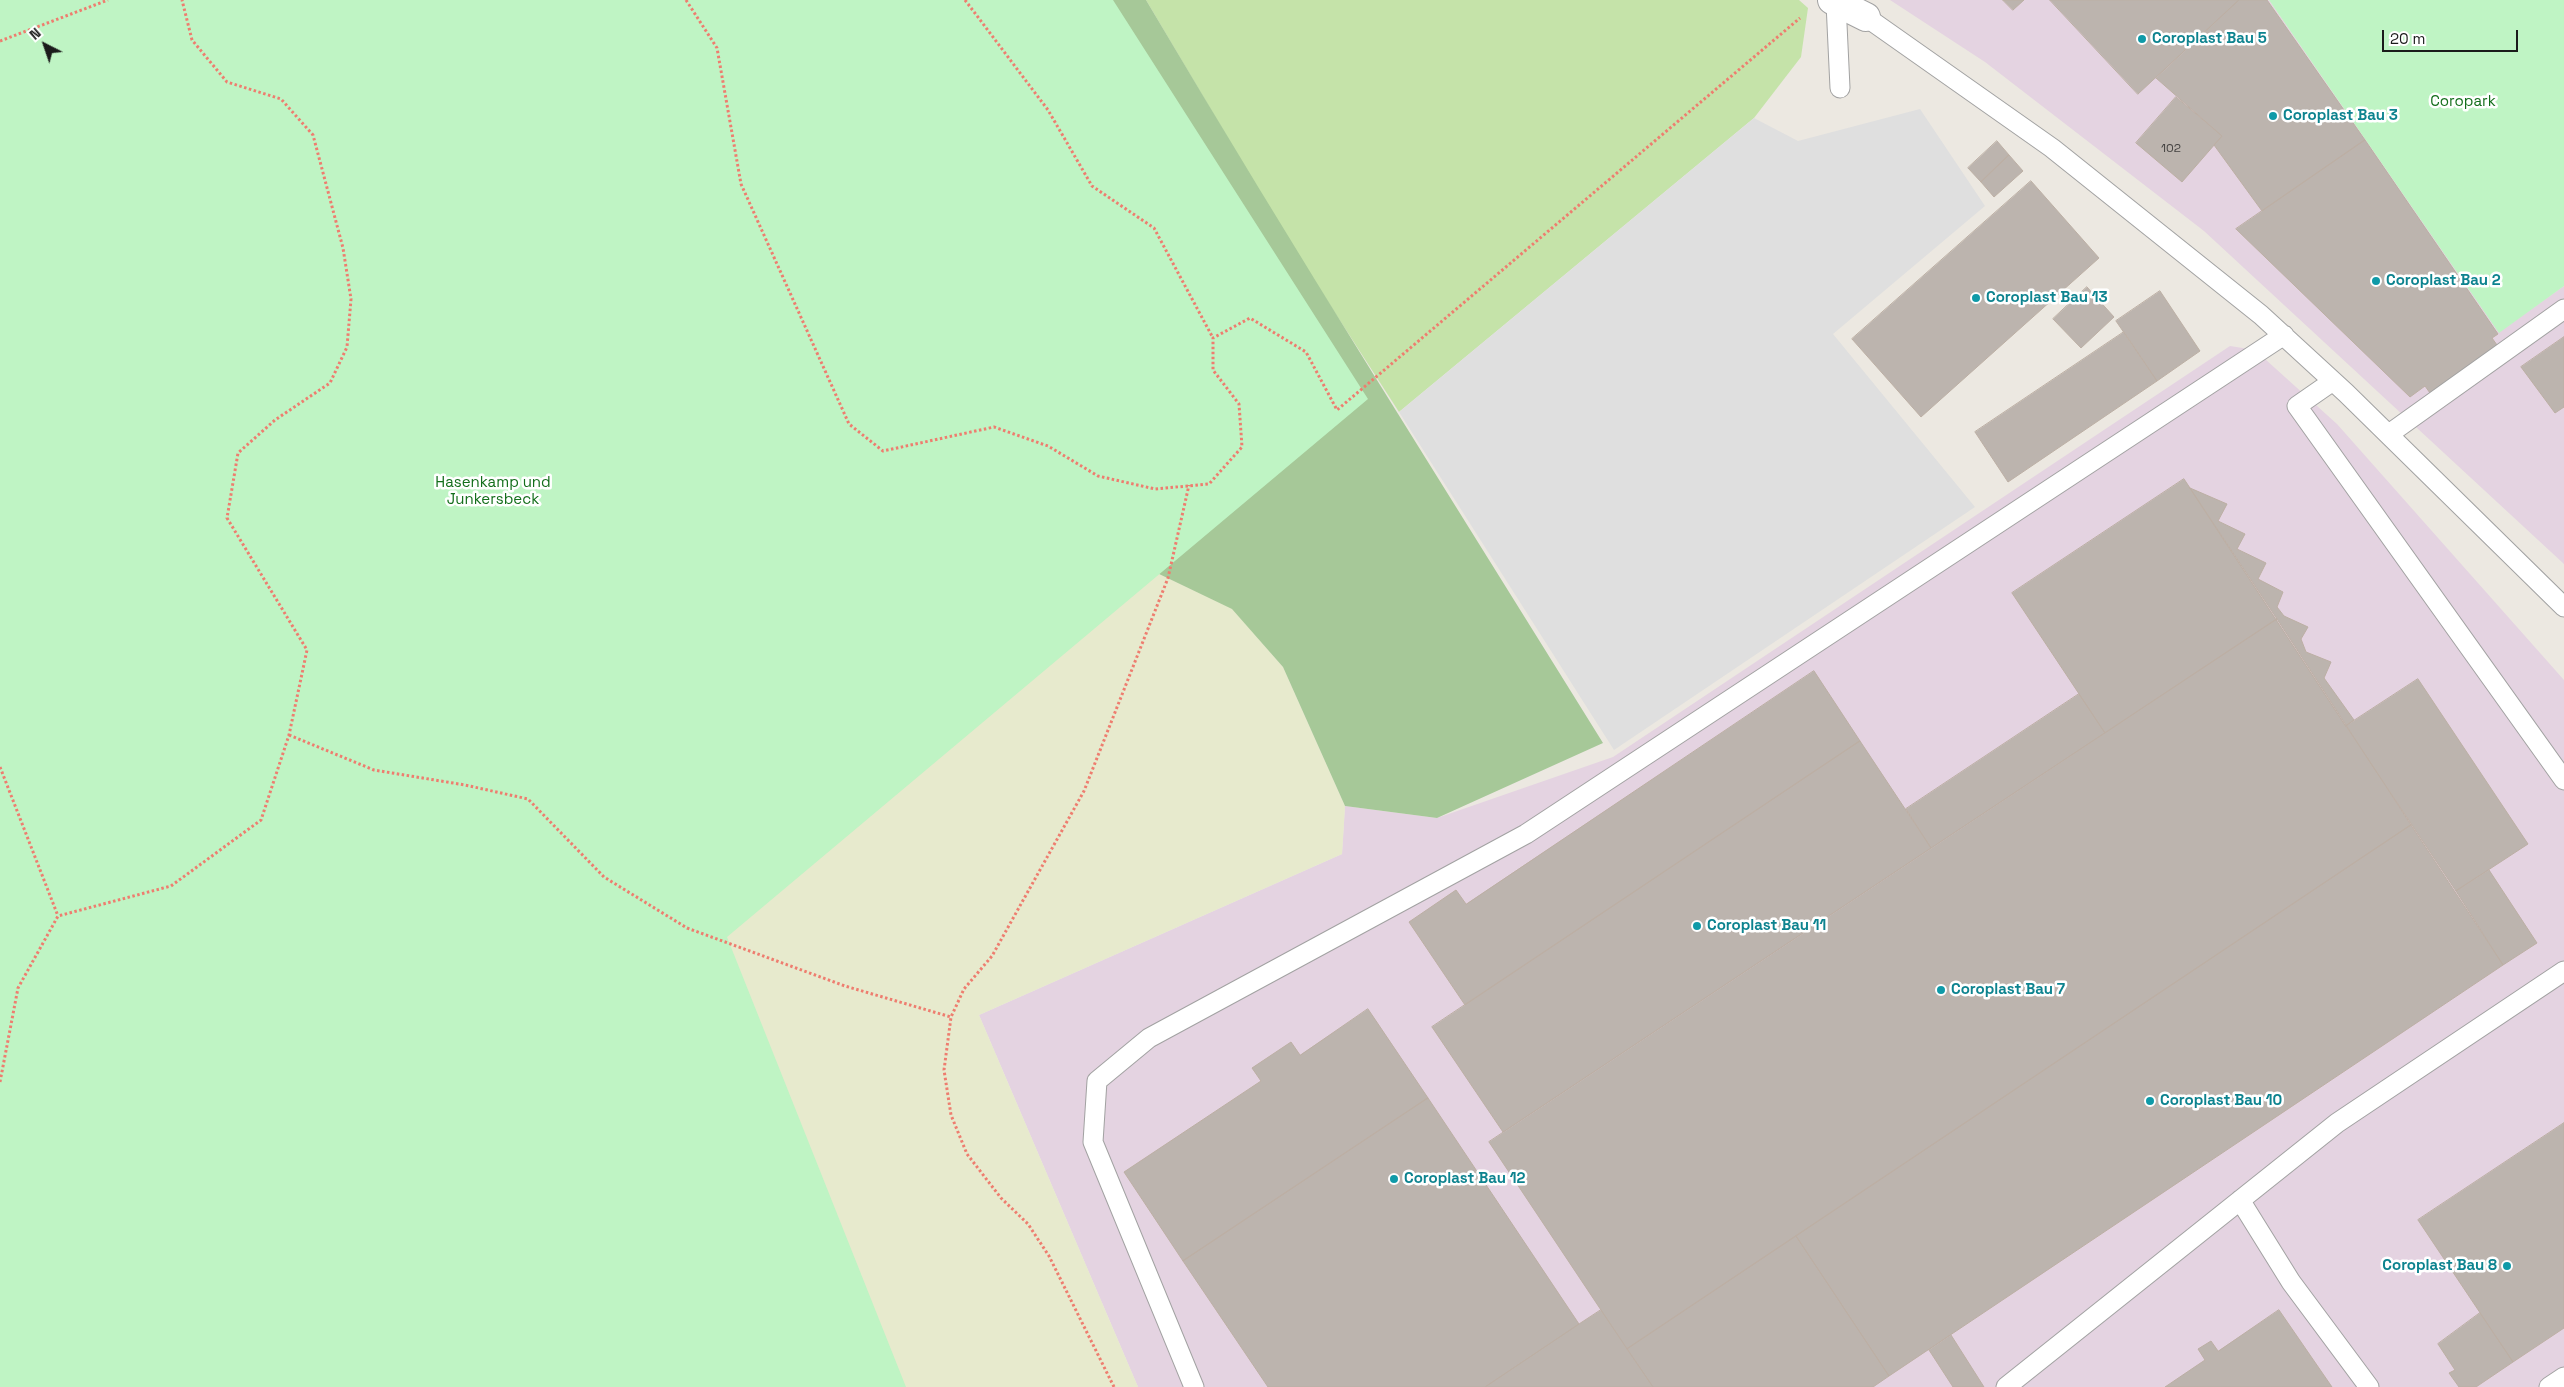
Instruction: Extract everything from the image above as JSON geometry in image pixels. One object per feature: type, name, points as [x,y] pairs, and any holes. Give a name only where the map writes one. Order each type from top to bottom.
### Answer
[{"type":"street","points":[[1834,2],[1866,17]]},
{"type":"lane","points":[[1834,2],[1840,88]]},
{"type":"lane","points":[[1866,17],[2052,148],[2284,335],[2389,434],[2564,607]]},
{"type":"lane","points":[[2389,434],[2564,308]]},
{"type":"lane","points":[[1194,1387],[1093,1142],[1097,1081],[1149,1038],[1526,834],[2284,335]]},
{"type":"lane","points":[[2333,381],[2297,406],[2564,780]]},
{"type":"lane","points":[[2006,1387],[2337,1124],[2564,971]]},
{"type":"lane","points":[[2240,1200],[2291,1282],[2369,1387]]},
{"type":"lane","points":[[2549,1387],[2564,1377]]},
{"type":"path","points":[[0,41],[108,0]]},
{"type":"path","points":[[0,1082],[18,988],[58,916],[171,886],[261,820],[289,735],[307,650],[227,518],[238,453],[275,420],[330,383],[347,346],[351,299],[343,248],[314,135],[281,99],[227,82],[192,40],[182,0]]},
{"type":"path","points":[[686,0],[717,48],[742,184],[849,424],[883,451],[994,427],[1048,446],[1098,476],[1155,489],[1209,484],[1242,447],[1239,404],[1213,370],[1213,338],[1154,228],[1092,186],[1048,110],[965,0]]},
{"type":"path","points":[[1213,338],[1250,318],[1306,352],[1337,410],[1806,13]]},
{"type":"path","points":[[1114,1387],[1049,1256],[1028,1224],[1001,1198],[967,1154],[951,1115],[944,1070],[951,1018],[964,989],[992,956],[1084,791],[1168,578],[1189,485]]},
{"type":"path","points":[[289,735],[374,770],[465,785],[528,799],[604,877],[687,928],[845,986],[951,1018]]},
{"type":"path","points":[[0,767],[58,916]]},
{"type":"shaded area","points":[[1890,0],[2269,0],[2499,332],[2564,286],[2564,564],[2204,231],[1985,62]]},
{"type":"shaded area","points":[[1920,109],[1985,206],[1833,334],[1975,507],[1614,750],[1399,412],[1754,118],[1798,141]]},
{"type":"shaded area","points":[[2230,346],[2255,350],[2337,424],[2564,680],[2564,1387],[1138,1387],[979,1015],[1342,854],[1345,806],[1437,818],[1613,757]]},
{"type":"green space","name":"Hasenkamp und Junkersbeck","points":[[0,0],[1113,0],[1368,399],[727,937],[906,1387],[0,1387]]},
{"type":"green space","points":[[504,0],[1146,0],[1315,280],[1603,743],[1437,818],[1345,806],[1283,667],[1232,609],[1132,561]]},
{"type":"green space","points":[[1146,0],[1799,0],[1808,8],[1801,57],[1754,118],[1399,412],[1288,240]]},
{"type":"green space","name":"Coropark","points":[[2269,0],[2564,0],[2564,286],[2499,333]]},
{"type":"green space","points":[[1132,561],[1233,609],[1283,667],[1345,806],[1342,854],[979,1015],[1138,1387],[462,1387],[414,967]]},
{"type":"building","points":[[2003,0],[2024,0],[2013,10]]},
{"type":"building","name":"Coroplast Bau 5","points":[[2050,0],[2239,0],[2138,94]]},
{"type":"building","name":"Coroplast Bau 3","points":[[2239,0],[2267,0],[2365,140],[2262,211],[2214,145],[2222,136],[2156,78]]},
{"type":"building","points":[[2176,97],[2222,136],[2182,182],[2136,143]]},
{"type":"building","name":"Coroplast Bau 2","points":[[2365,140],[2498,334],[2492,338],[2497,345],[2430,393],[2425,386],[2410,397],[2236,229]]},
{"type":"building","points":[[1997,141],[2009,155],[1981,182],[1968,168]]},
{"type":"building","points":[[2009,155],[2023,171],[1994,197],[1981,182]]},
{"type":"building","name":"Coroplast Bau 13","points":[[2031,181],[2099,258],[1921,417],[1852,339]]},
{"type":"building","points":[[2087,287],[2114,317],[2081,348],[2053,319]]},
{"type":"building","points":[[2160,291],[2200,351],[2157,381],[2116,321]]},
{"type":"building","points":[[2124,332],[2157,381],[2008,482],[1975,432]]},
{"type":"building","points":[[2564,337],[2564,407],[2555,413],[2521,367]]},
{"type":"building","points":[[2184,479],[2277,619],[2105,733],[2012,593]]},
{"type":"building","points":[[2190,488],[2227,504],[2218,521],[2245,534],[2237,549],[2266,563],[2258,579],[2283,592],[2277,607],[2284,616],[2308,627],[2301,639],[2306,652],[2331,662],[2324,678],[2354,720],[2346,726]]},
{"type":"building","name":"Coroplast Bau 7","points":[[2277,619],[2411,825],[1627,1349],[1489,1142]]},
{"type":"building","points":[[1814,671],[1860,741],[1465,1005],[1409,922],[1456,890],[1466,904]]},
{"type":"building","points":[[2418,679],[2528,844],[2456,891],[2346,726]]},
{"type":"building","points":[[2079,694],[2105,733],[1931,848],[1906,809]]},
{"type":"building","name":"Coroplast Bau 11","points":[[1860,741],[1931,848],[1503,1132],[1432,1027]]},
{"type":"building","name":"Coroplast Bau 10","points":[[2411,825],[2503,965],[1889,1376],[1796,1236]]},
{"type":"building","points":[[2489,870],[2537,943],[2503,965],[2456,891]]},
{"type":"building","points":[[1368,1009],[1428,1098],[1183,1261],[1124,1172],[1261,1081],[1252,1068],[1291,1042],[1300,1055]]},
{"type":"building","name":"Coroplast Bau 12","points":[[1428,1098],[1579,1324],[1485,1387],[1268,1387],[1183,1261]]},
{"type":"building","name":"Coroplast Bau 8","points":[[2564,1123],[2564,1328],[2513,1362],[2418,1220]]},
{"type":"building","points":[[1796,1236],[1889,1376],[1873,1387],[1653,1387],[1627,1349]]},
{"type":"building","points":[[1601,1310],[1653,1387],[1485,1387],[1579,1324]]},
{"type":"building","points":[[2279,1310],[2332,1387],[2165,1387],[2205,1360],[2198,1349],[2211,1341],[2218,1351]]},
{"type":"building","points":[[2480,1313],[2513,1362],[2476,1387],[2459,1387],[2449,1373],[2455,1370],[2438,1344]]},
{"type":"building","points":[[1951,1335],[1984,1387],[1953,1387],[1929,1350]]},
{"type":"place","name":"Coroplast Bau 5","points":[[2142,39]]},
{"type":"place","name":"Coroplast Bau 3","points":[[2273,116]]},
{"type":"place","name":"Coroplast Bau 2","points":[[2376,281]]},
{"type":"place","name":"Coroplast Bau 13","points":[[1976,298]]},
{"type":"place","name":"Coroplast Bau 11","points":[[1697,926]]},
{"type":"place","name":"Coroplast Bau 7","points":[[1941,990]]},
{"type":"place","name":"Coroplast Bau 10","points":[[2150,1101]]},
{"type":"place","name":"Coroplast Bau 12","points":[[1394,1179]]},
{"type":"place","name":"Coroplast Bau 8","points":[[2507,1266]]}]
